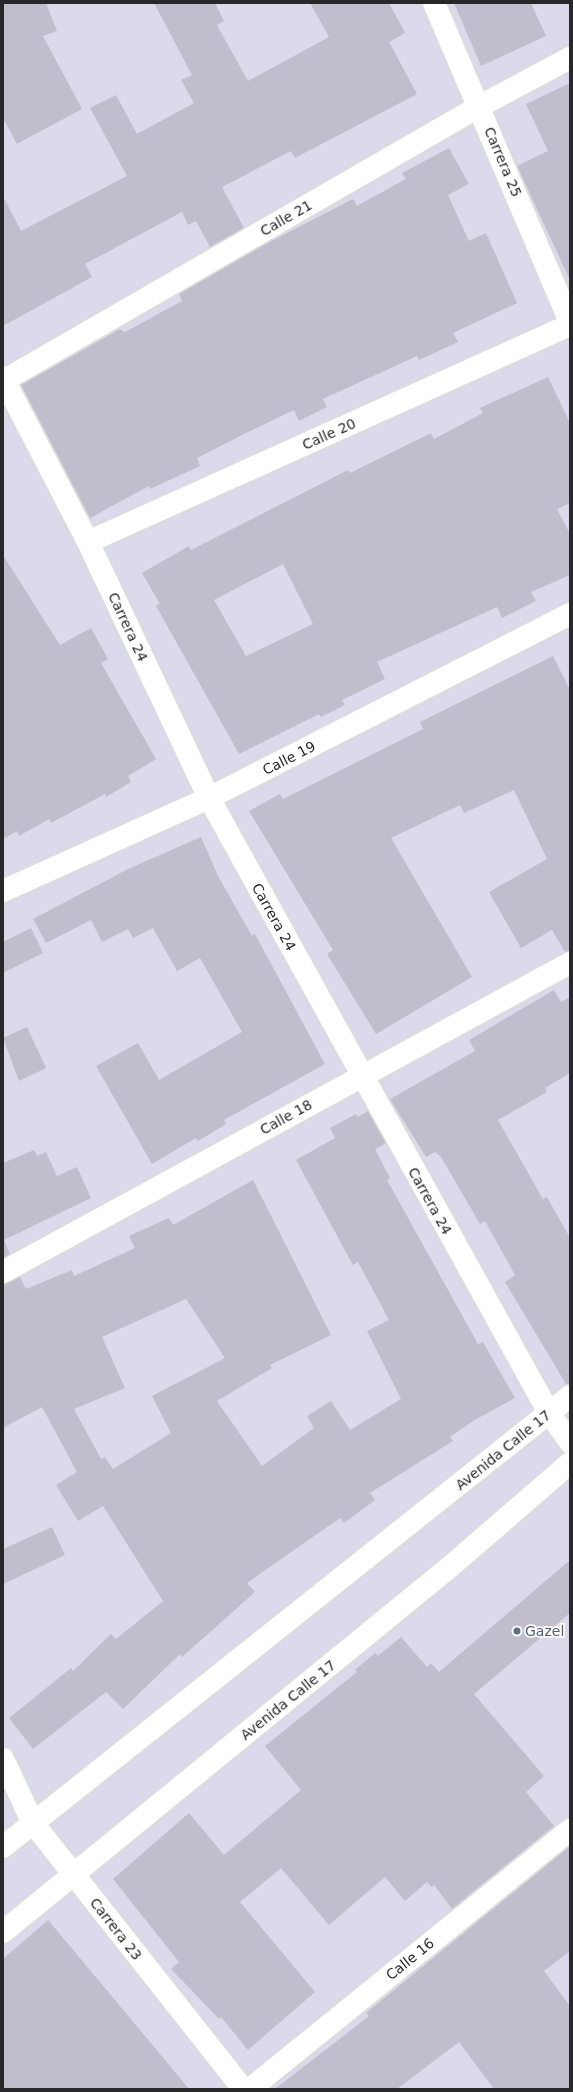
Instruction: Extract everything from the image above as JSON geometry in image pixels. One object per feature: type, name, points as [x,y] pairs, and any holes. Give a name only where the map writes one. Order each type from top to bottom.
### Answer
[{"type":"street","name":"Carrera 25","points":[[434,3],[480,106],[570,322]]},
{"type":"street","name":"Calle 21","points":[[3,380],[480,106],[570,58]]},
{"type":"street","name":"Calle 20","points":[[88,542],[570,326]]},
{"type":"street","name":"Carrera 24","points":[[3,380],[88,542],[209,798],[360,1076],[548,1413],[570,1442]]},
{"type":"street","name":"Calle 19","points":[[3,891],[209,798],[570,614]]},
{"type":"street","name":"Calle 18","points":[[3,1272],[360,1076],[570,963]]},
{"type":"street","name":"Avenida Calle 17","points":[[3,1847],[570,1396]]},
{"type":"street","name":"Avenida Calle 17","points":[[3,1932],[74,1876],[570,1463]]},
{"type":"street","name":"Carrera 23","points":[[3,1760],[34,1823],[74,1876],[243,2089]]},
{"type":"street","name":"Calle 16","points":[[250,2089],[570,1830]]},
{"type":"building","points":[[3,3],[46,3],[57,31],[43,36],[82,109],[17,144],[3,118]]},
{"type":"building","points":[[154,3],[215,3],[224,21],[217,25],[248,81],[329,37],[310,3],[389,3],[405,33],[389,42],[417,94],[295,158],[291,151],[222,187],[244,228],[210,247],[196,221],[188,225],[182,212],[85,264],[92,277],[3,326],[3,196],[21,231],[127,176],[90,108],[116,95],[137,134],[194,103],[181,80],[192,75]]},
{"type":"building","points":[[454,3],[531,3],[546,36],[481,66]]},
{"type":"building","points":[[570,83],[570,280],[517,166],[548,151],[526,104]]},
{"type":"building","points":[[449,148],[469,184],[448,195],[469,241],[486,233],[517,303],[453,333],[458,342],[419,360],[417,356],[323,399],[327,407],[299,421],[294,410],[197,458],[200,466],[150,489],[149,486],[90,518],[21,385],[120,329],[125,332],[182,301],[179,294],[260,247],[353,199],[357,206],[406,179],[402,173]]},
{"type":"building","points":[[548,377],[570,423],[570,503],[557,509],[570,534],[570,575],[531,592],[536,601],[502,618],[497,607],[377,662],[385,679],[342,700],[345,705],[321,717],[319,714],[239,754],[156,606],[160,604],[142,573],[189,546],[191,550],[348,470],[350,473],[431,433],[434,439],[483,413],[480,408]],"holes":[[[283,564],[313,624],[246,656],[214,600]]]},
{"type":"building","points":[[3,555],[60,645],[91,628],[108,659],[101,663],[156,759],[128,776],[131,782],[106,797],[105,794],[51,823],[49,819],[19,836],[17,831],[3,839]]},
{"type":"building","points":[[553,656],[570,690],[570,951],[565,952],[552,930],[521,948],[489,892],[547,859],[514,790],[464,813],[460,805],[391,838],[472,977],[376,1034],[327,954],[333,950],[249,811],[280,794],[283,799],[423,729],[420,722]]},
{"type":"building","points":[[201,837],[218,876],[252,936],[255,934],[325,1064],[224,1120],[226,1124],[198,1141],[196,1138],[152,1164],[96,1066],[138,1043],[159,1080],[242,1032],[200,958],[177,971],[153,928],[133,938],[128,929],[102,942],[91,920],[46,943],[33,919],[128,869]]},
{"type":"building","points":[[31,928],[43,953],[3,973],[3,942]]},
{"type":"building","points":[[554,990],[561,1002],[570,997],[570,1073],[545,1088],[547,1092],[498,1120],[543,1199],[547,1197],[570,1238],[570,1384],[566,1384],[505,1282],[515,1275],[485,1221],[480,1224],[441,1157],[435,1152],[426,1157],[390,1099],[475,1051],[469,1040]]},
{"type":"building","points":[[27,1027],[46,1068],[19,1081],[3,1038]]},
{"type":"building","points":[[368,1111],[386,1143],[375,1149],[390,1178],[387,1180],[478,1344],[483,1342],[515,1398],[473,1421],[450,1437],[453,1441],[370,1493],[375,1500],[344,1523],[340,1518],[247,1583],[255,1592],[182,1657],[180,1654],[123,1709],[106,1692],[33,1749],[9,1718],[71,1668],[73,1671],[111,1634],[116,1639],[163,1601],[103,1506],[78,1521],[56,1485],[77,1472],[42,1407],[3,1428],[3,1284],[20,1277],[26,1289],[72,1270],[74,1276],[135,1248],[129,1236],[169,1218],[173,1225],[253,1180],[331,1335],[270,1365],[272,1368],[217,1401],[262,1466],[314,1428],[307,1416],[331,1401],[350,1430],[401,1399],[367,1331],[389,1320],[358,1262],[353,1265],[296,1160],[335,1138],[330,1128],[356,1114],[358,1117]],"holes":[[[186,1299],[225,1358],[152,1396],[171,1433],[113,1469],[105,1457],[101,1459],[74,1409],[125,1388],[102,1337]]]},
{"type":"building","points":[[34,1150],[37,1156],[46,1152],[57,1176],[77,1167],[91,1198],[4,1240],[10,1254],[3,1258],[3,1163]]},
{"type":"building","points":[[52,1527],[65,1555],[3,1584],[3,1549]]},
{"type":"building","points":[[570,1560],[570,1613],[474,1694],[544,1776],[526,1792],[554,1826],[452,1909],[434,1885],[432,1887],[427,1882],[405,1901],[385,1877],[329,1925],[281,1868],[240,1902],[315,1992],[248,2050],[221,2017],[219,2019],[171,1969],[179,1962],[113,1879],[189,1813],[224,1855],[301,1790],[265,1746],[357,1672],[355,1670],[375,1653],[378,1656],[401,1637],[427,1667],[431,1663],[439,1672]]},
{"type":"building","points":[[570,1846],[570,1951],[544,1971],[570,2006],[570,2089],[494,2089],[459,2042],[397,2089],[275,2089],[369,2016],[366,2013]]},
{"type":"building","points":[[48,1920],[189,2089],[3,2089],[3,1959]]},
{"type":"place","name":"Gazel","points":[[517,1631]]}]
